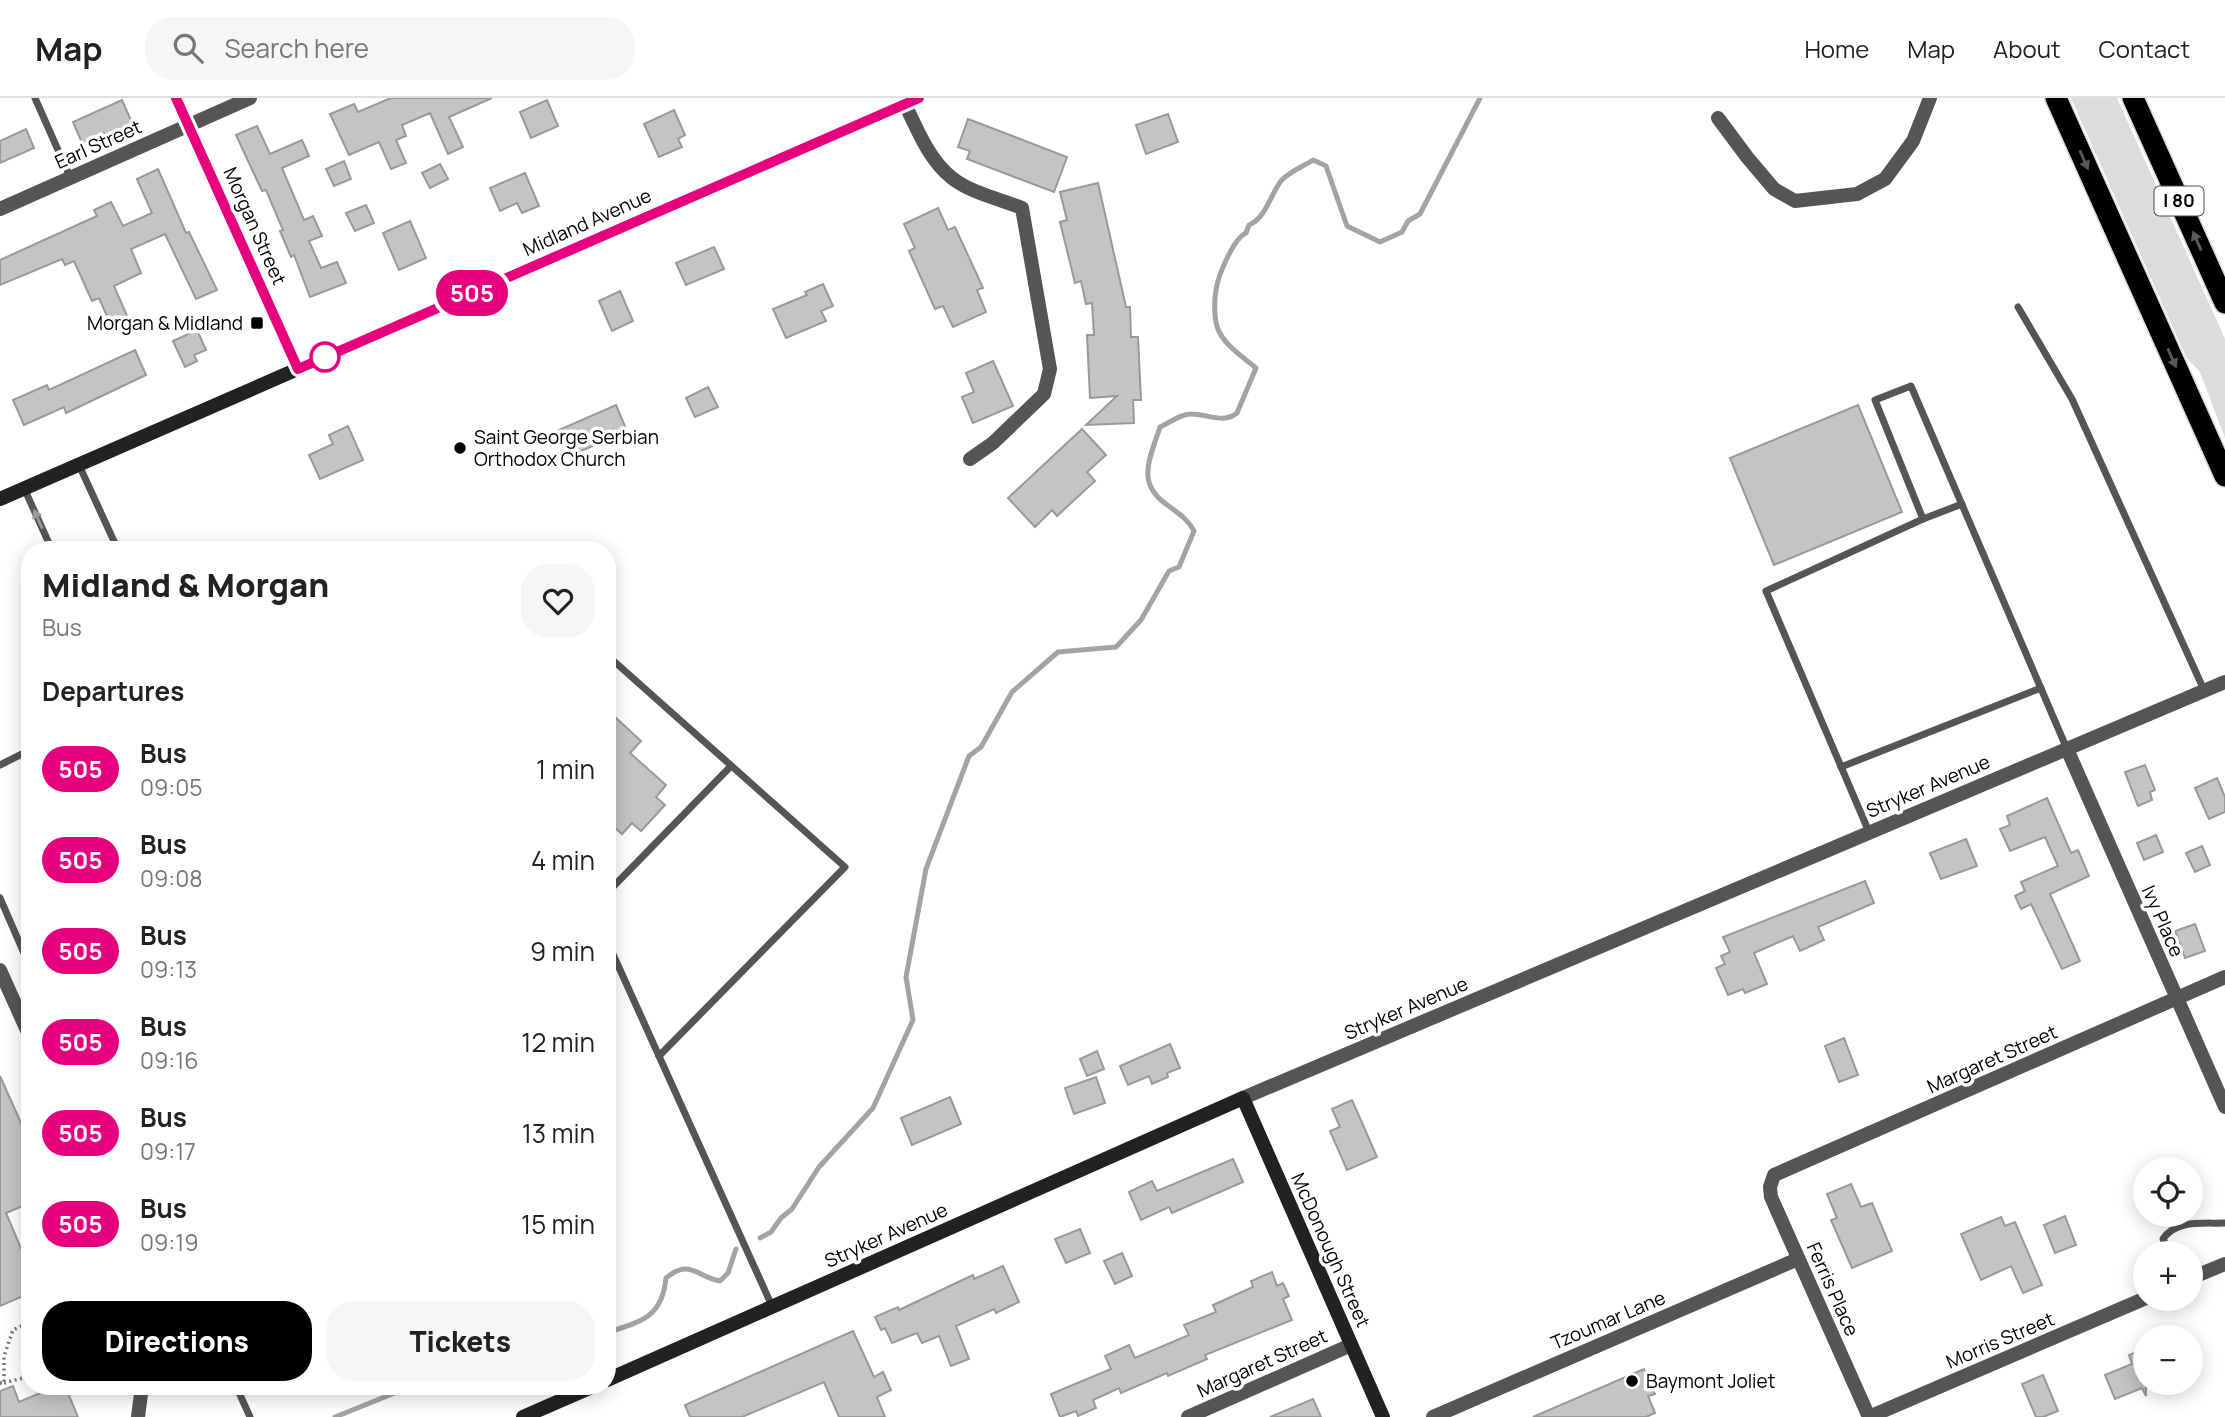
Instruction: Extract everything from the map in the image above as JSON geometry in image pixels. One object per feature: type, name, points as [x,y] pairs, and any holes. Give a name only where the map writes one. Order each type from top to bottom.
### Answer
[{"type":"highway","points":[[2056,98],[2225,476]]},
{"type":"highway","name":"I 80","points":[[2133,98],[2225,303]]},
{"type":"street","name":"Morgan Street","points":[[176,98],[298,369]]},
{"type":"street","name":"Earl Street","points":[[0,209],[250,98]]},
{"type":"street","name":"Midland Avenue","points":[[0,499],[919,98]]},
{"type":"street","points":[[1718,118],[1774,189],[1795,201],[1857,194],[1885,179],[1913,141],[1930,98]]},
{"type":"street","points":[[905,104],[925,146],[950,177],[966,187],[1023,208],[1030,244],[1050,369],[1044,394],[993,443],[970,459]]},
{"type":"street","name":"Stryker Avenue","points":[[616,1376],[1243,1098],[2225,682]]},
{"type":"street","name":"Ivy Place","points":[[2067,749],[2225,1107]]},
{"type":"street","points":[[0,970],[21,1017]]},
{"type":"street","name":"Margaret Street","points":[[1774,1175],[2225,977]]},
{"type":"street","name":"McDonough Street","points":[[1243,1098],[1382,1417]]},
{"type":"street","name":"Ferris Place","points":[[1774,1175],[1770,1187],[1771,1197],[1869,1417]]},
{"type":"street","name":"Tzoumar Lane","points":[[1433,1417],[1798,1259]]},
{"type":"street","points":[[2203,1273],[2225,1264]]},
{"type":"street","name":"Morris Street","points":[[1869,1417],[2133,1304]]},
{"type":"street","name":"Margaret Street","points":[[1188,1417],[1351,1345]]},
{"type":"street","points":[[138,1417],[141,1395]]},
{"type":"street","points":[[523,1417],[573,1395]]},
{"type":"lane","points":[[34,98],[70,178]]},
{"type":"lane","points":[[2018,307],[2072,399],[2204,691]]},
{"type":"lane","points":[[1923,519],[1875,400],[1911,386],[2067,749]]},
{"type":"lane","points":[[79,464],[114,541]]},
{"type":"lane","points":[[24,488],[48,541]]},
{"type":"lane","points":[[1869,832],[1766,591],[1923,519],[1962,504]]},
{"type":"lane","points":[[616,665],[845,867],[659,1056]]},
{"type":"lane","points":[[1841,767],[2041,688]]},
{"type":"lane","points":[[0,765],[21,754]]},
{"type":"lane","points":[[616,884],[731,766]]},
{"type":"lane","points":[[0,898],[21,946]]},
{"type":"lane","points":[[616,961],[773,1307]]},
{"type":"lane","points":[[2164,1241],[2169,1229],[2181,1225],[2225,1223]]},
{"type":"lane","points":[[240,1395],[250,1417]]},
{"type":"path","points":[[21,1326],[13,1330],[4,1356],[2,1383],[21,1380]]},
{"type":"shaded area","points":[[2071,98],[2117,98],[2225,339],[2225,438],[2200,372],[2186,357]]},
{"type":"building","points":[[391,98],[492,98],[449,117],[463,147],[448,154],[430,113],[402,125],[406,136],[396,140],[406,163],[391,169],[379,142],[349,155],[330,114],[354,104],[358,112]]},
{"type":"building","points":[[122,100],[133,125],[106,137],[104,133],[82,143],[73,122]]},
{"type":"building","points":[[547,100],[558,126],[531,138],[520,112]]},
{"type":"building","points":[[674,110],[685,135],[678,139],[682,147],[659,157],[644,124]]},
{"type":"building","points":[[1168,114],[1178,142],[1146,154],[1136,125]]},
{"type":"building","points":[[968,119],[1067,157],[1054,192],[967,159],[970,151],[958,147]]},
{"type":"building","points":[[257,126],[270,154],[302,140],[309,156],[282,168],[304,220],[313,216],[322,236],[309,241],[321,268],[337,262],[346,283],[310,297],[294,255],[291,257],[280,231],[283,230],[266,190],[262,191],[236,135]]},
{"type":"building","points":[[26,129],[34,148],[0,163],[0,141]]},
{"type":"building","points":[[344,161],[351,179],[334,186],[326,169]]},
{"type":"building","points":[[440,164],[448,179],[430,188],[422,173]]},
{"type":"building","points":[[158,169],[186,233],[189,232],[217,290],[196,299],[165,234],[131,249],[141,273],[114,286],[131,325],[114,332],[99,298],[92,301],[74,261],[65,265],[62,259],[0,285],[0,260],[97,216],[94,210],[111,202],[123,226],[152,213],[137,179]]},
{"type":"building","points":[[525,173],[539,206],[522,213],[517,203],[500,211],[490,188]]},
{"type":"building","points":[[1098,183],[1126,307],[1130,307],[1131,337],[1138,337],[1141,400],[1133,400],[1134,423],[1086,425],[1117,396],[1090,398],[1087,335],[1094,335],[1092,303],[1086,304],[1081,281],[1075,283],[1060,222],[1067,220],[1060,192]]},
{"type":"building","points":[[366,205],[374,223],[355,231],[346,213]]},
{"type":"building","points":[[938,208],[948,230],[955,227],[983,288],[977,290],[986,312],[953,327],[943,306],[935,309],[909,251],[915,248],[904,224]]},
{"type":"building","points":[[410,221],[426,258],[399,270],[383,233]]},
{"type":"building","points":[[714,247],[724,269],[686,285],[676,263]]},
{"type":"building","points":[[823,284],[833,306],[821,311],[826,321],[786,338],[773,309],[807,295],[805,292]]},
{"type":"building","points":[[620,291],[633,321],[612,331],[599,301]]},
{"type":"building","points":[[197,330],[206,350],[194,355],[197,361],[185,367],[173,341]]},
{"type":"building","points":[[135,350],[146,375],[66,413],[64,407],[24,425],[13,400],[47,385],[49,390]]},
{"type":"building","points":[[993,361],[1013,406],[973,423],[962,397],[974,392],[966,373]]},
{"type":"building","points":[[708,387],[718,407],[695,417],[686,398]]},
{"type":"building","points":[[616,405],[627,431],[570,456],[559,430]]},
{"type":"building","points":[[1858,405],[1902,512],[1774,565],[1730,458]]},
{"type":"building","points":[[348,426],[363,460],[320,479],[309,455],[333,444],[329,435]]},
{"type":"building","points":[[1082,429],[1106,455],[1087,472],[1095,481],[1057,516],[1052,510],[1035,527],[1008,498]]},
{"type":"building","points":[[616,718],[641,741],[630,753],[666,785],[656,797],[665,805],[641,831],[632,823],[622,834],[616,829]]},
{"type":"building","points":[[2145,765],[2155,790],[2150,792],[2152,800],[2138,806],[2125,772]]},
{"type":"building","points":[[2217,778],[2225,797],[2225,812],[2209,819],[2195,788]]},
{"type":"building","points":[[2047,798],[2071,853],[2078,850],[2089,876],[2050,894],[2080,961],[2062,969],[2031,904],[2021,909],[2015,896],[2025,891],[2021,882],[2058,866],[2045,837],[2010,851],[2000,829],[2010,825],[2007,816]]},
{"type":"building","points":[[2156,835],[2163,852],[2144,860],[2137,843]]},
{"type":"building","points":[[1966,839],[1977,866],[1941,879],[1930,853]]},
{"type":"building","points":[[2202,846],[2210,865],[2195,872],[2186,853]]},
{"type":"building","points":[[1865,881],[1874,903],[1818,927],[1824,940],[1800,951],[1793,936],[1754,953],[1767,984],[1745,993],[1743,989],[1728,995],[1716,968],[1725,964],[1721,956],[1730,952],[1723,937]]},
{"type":"building","points":[[2195,924],[2205,951],[2185,958],[2175,931]]},
{"type":"building","points":[[1844,1038],[1858,1075],[1839,1082],[1825,1046]]},
{"type":"building","points":[[1170,1044],[1180,1068],[1167,1073],[1168,1077],[1152,1084],[1149,1076],[1128,1085],[1120,1066]]},
{"type":"building","points":[[1097,1051],[1104,1069],[1087,1076],[1080,1059]]},
{"type":"building","points":[[0,1076],[21,1123],[21,1207],[6,1213],[21,1248],[21,1297],[0,1306]]},
{"type":"building","points":[[1096,1077],[1105,1103],[1074,1114],[1065,1088]]},
{"type":"building","points":[[950,1097],[961,1124],[912,1145],[901,1118]]},
{"type":"building","points":[[1352,1100],[1377,1157],[1347,1170],[1330,1131],[1340,1127],[1332,1109]]},
{"type":"building","points":[[1233,1159],[1243,1182],[1172,1213],[1169,1207],[1141,1220],[1129,1192],[1152,1181],[1157,1191]]},
{"type":"building","points":[[1851,1184],[1861,1207],[1872,1203],[1892,1251],[1852,1268],[1831,1220],[1837,1218],[1827,1194]]},
{"type":"building","points":[[2065,1216],[2076,1245],[2055,1253],[2044,1225]]},
{"type":"building","points":[[2001,1217],[2005,1226],[2015,1222],[2042,1285],[2023,1293],[2011,1266],[1981,1280],[1961,1234]]},
{"type":"building","points":[[1080,1229],[1090,1253],[1066,1263],[1055,1239]]},
{"type":"building","points":[[1122,1253],[1132,1276],[1115,1284],[1104,1261]]},
{"type":"building","points":[[1003,1266],[1019,1302],[996,1313],[994,1309],[956,1326],[969,1359],[951,1366],[939,1336],[922,1343],[917,1333],[892,1343],[885,1328],[881,1330],[875,1317],[898,1307],[899,1310],[973,1275],[974,1279]]},
{"type":"building","points":[[1272,1272],[1277,1286],[1283,1283],[1289,1296],[1283,1299],[1292,1320],[1205,1355],[1207,1359],[1168,1376],[1167,1373],[1121,1393],[1119,1388],[1093,1400],[1096,1408],[1078,1416],[1076,1411],[1060,1417],[1051,1394],[1111,1369],[1105,1356],[1129,1345],[1135,1358],[1189,1335],[1184,1325],[1216,1312],[1213,1305],[1253,1287],[1251,1281]]},
{"type":"building","points":[[853,1331],[874,1377],[883,1372],[891,1390],[877,1397],[885,1417],[839,1417],[824,1382],[742,1417],[690,1417],[685,1405]]},
{"type":"building","points":[[2133,1353],[2133,1392],[2115,1399],[2105,1375],[2132,1364],[2129,1355]]},
{"type":"building","name":"Baymont Joliet","points":[[1644,1369],[1655,1394],[1648,1396],[1655,1413],[1646,1417],[1533,1417]]},
{"type":"building","points":[[2043,1375],[2058,1411],[2036,1417],[2022,1384]]},
{"type":"building","points":[[13,1386],[19,1402],[36,1395],[69,1395],[78,1417],[0,1417],[0,1391]]},
{"type":"building","points":[[1313,1399],[1321,1417],[1270,1417]]},
{"type":"waterway","points":[[760,1238],[771,1232],[792,1209],[819,1167],[873,1108],[913,1020],[906,977],[926,869],[969,756],[981,747],[1012,692],[1058,652],[1116,647],[1141,620],[1169,571],[1179,567],[1194,531],[1185,519],[1156,496],[1148,478],[1148,468],[1160,427],[1188,414],[1227,418],[1237,413],[1256,368],[1229,345],[1217,325],[1216,290],[1223,267],[1236,242],[1264,212],[1281,181],[1313,160],[1326,166],[1347,226],[1380,242],[1402,232],[1408,221],[1420,214],[1480,98]]},
{"type":"waterway","points":[[616,1330],[640,1321],[655,1310],[664,1291],[666,1278],[674,1272],[688,1269],[720,1281],[728,1273],[736,1249]]},
{"type":"waterway","points":[[335,1417],[390,1395]]},
{"type":"bus line","name":"505","points":[[176,98],[298,369],[919,98]]},
{"type":"place","name":"Morgan & Midland","points":[[257,323]]},
{"type":"place","name":"Saint George Serbian Orthodox Church","points":[[460,448]]},
{"type":"place","name":"Baymont Joliet","points":[[1632,1381]]}]
